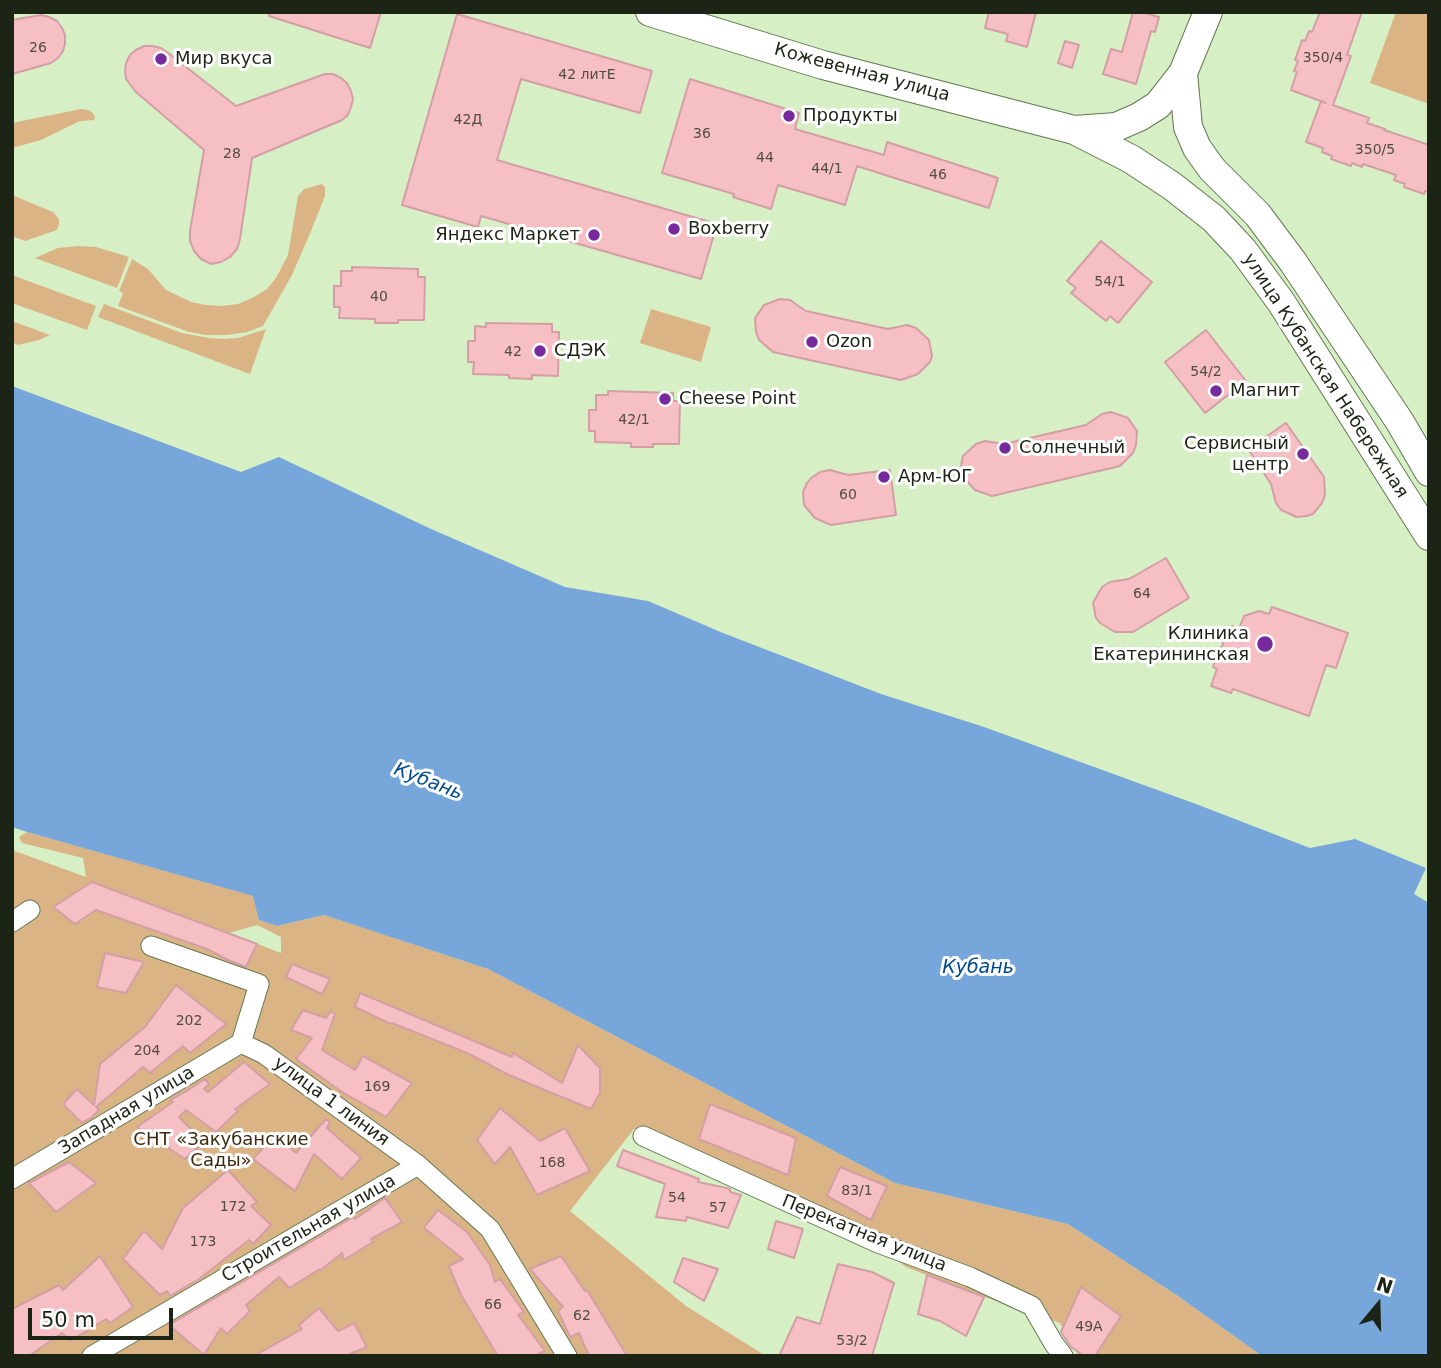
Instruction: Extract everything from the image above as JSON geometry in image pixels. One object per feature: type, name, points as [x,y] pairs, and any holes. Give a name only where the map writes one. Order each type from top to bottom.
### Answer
[{"type":"main road","name":"Кожевенная улица","points":[[650,12],[823,65],[1074,130]]},
{"type":"main road","points":[[1074,130],[1116,127],[1158,105],[1183,73],[1208,12]]},
{"type":"main road","name":"улица Кубанская Набережная","points":[[1183,73],[1188,127],[1197,148],[1212,169],[1258,215],[1293,262],[1400,422],[1429,472]]},
{"type":"main road","name":"улица Кубанская Набережная","points":[[1074,130],[1131,159],[1172,187],[1214,219],[1243,250],[1281,302],[1429,536]]},
{"type":"street","points":[[12,922],[30,910]]},
{"type":"street","points":[[151,947],[258,984],[241,1043]]},
{"type":"street","name":"улица 1 линия","points":[[241,1043],[264,1054],[418,1165],[490,1229],[566,1356]]},
{"type":"street","name":"Западная улица","points":[[12,1179],[241,1043]]},
{"type":"street","name":"Перекатная улица","points":[[643,1136],[878,1243],[970,1277],[1032,1306],[1063,1356]]},
{"type":"street","name":"Строительная улица","points":[[92,1356],[418,1165]]},
{"type":"green space","points":[[1396,12],[1429,12],[1429,104],[1370,83]]},
{"type":"green space","points":[[81,109],[93,113],[94,120],[80,121],[41,140],[12,148],[12,123]]},
{"type":"green space","points":[[322,184],[325,187],[325,196],[311,231],[292,275],[263,326],[247,332],[206,335],[189,332],[118,306],[123,293],[119,291],[132,259],[148,269],[166,290],[191,302],[221,306],[238,304],[254,297],[267,289],[276,278],[288,255],[298,196],[304,189]]},
{"type":"green space","points":[[12,195],[53,212],[59,219],[57,230],[25,241],[12,236]]},
{"type":"green space","points":[[96,247],[129,257],[117,288],[35,258],[58,248]]},
{"type":"green space","points":[[12,275],[96,306],[87,330],[12,303]]},
{"type":"green space","points":[[104,304],[182,333],[209,338],[238,338],[266,329],[250,374],[98,317]]},
{"type":"green space","points":[[651,309],[711,327],[701,362],[640,343]]},
{"type":"green space","points":[[12,321],[50,335],[18,345],[12,342]]},
{"type":"green space","name":"СНТ «Закубанские Сады»","points":[[27,832],[254,896],[259,920],[277,926],[324,915],[488,969],[895,1183],[1068,1224],[1178,1296],[1262,1356],[1079,1356],[1060,1323],[906,1267],[861,1234],[645,1130],[634,1129],[570,1211],[686,1306],[766,1356],[12,1356],[12,850],[86,877],[83,858],[22,843],[19,837]],"holes":[[[257,925],[281,937],[281,953],[229,933]]]},
{"type":"water","name":"Кубань","points":[[12,386],[241,472],[279,457],[431,529],[565,587],[648,601],[881,694],[984,727],[1310,848],[1355,839],[1426,868],[1414,894],[1429,903],[1429,1356],[1262,1356],[1178,1296],[1068,1224],[895,1183],[488,969],[324,915],[277,926],[259,920],[253,896],[12,827]]},
{"type":"building","points":[[270,12],[381,12],[370,48],[269,16]]},
{"type":"building","points":[[989,12],[1036,12],[1027,47],[1006,41],[1008,34],[985,28]]},
{"type":"building","points":[[1133,12],[1159,17],[1155,32],[1151,31],[1136,84],[1103,74],[1111,49],[1122,52]]},
{"type":"building","points":[[1320,12],[1362,12],[1347,55],[1351,56],[1333,105],[1369,118],[1367,123],[1429,145],[1429,192],[1425,191],[1424,194],[1404,187],[1405,184],[1394,180],[1396,175],[1363,164],[1362,167],[1352,163],[1351,166],[1331,159],[1332,156],[1322,152],[1323,148],[1306,142],[1321,101],[1291,90],[1297,72],[1294,71],[1298,61],[1295,60],[1302,40],[1305,41],[1309,31],[1312,32]]},
{"type":"building","points":[[457,14],[652,71],[640,113],[521,79],[497,160],[717,224],[701,279],[481,216],[478,227],[402,205]]},
{"type":"building","points":[[41,15],[57,21],[62,28],[65,35],[63,51],[51,63],[12,74],[12,20]]},
{"type":"building","points":[[1065,41],[1079,45],[1072,68],[1058,63]]},
{"type":"building","points":[[144,46],[161,48],[236,106],[325,74],[341,78],[351,91],[351,107],[342,120],[252,158],[240,239],[237,249],[221,262],[211,264],[201,259],[190,241],[204,150],[136,92],[126,79],[126,63],[130,55]]},
{"type":"building","points":[[690,79],[799,113],[795,129],[884,155],[887,142],[998,178],[989,208],[857,166],[845,205],[778,185],[771,209],[733,197],[734,194],[662,173]]},
{"type":"building","points":[[1101,241],[1152,282],[1118,323],[1110,316],[1106,321],[1071,293],[1076,288],[1067,281]]},
{"type":"building","points":[[352,267],[418,269],[418,277],[425,277],[424,320],[375,323],[375,319],[339,318],[340,307],[334,307],[334,286],[341,286],[341,271],[352,271]]},
{"type":"building","points":[[780,299],[790,300],[806,311],[888,329],[907,325],[916,328],[929,340],[932,356],[930,362],[918,374],[901,380],[773,352],[759,340],[755,318],[764,305]]},
{"type":"building","points":[[486,323],[552,324],[552,332],[559,332],[558,376],[532,375],[532,379],[473,374],[474,362],[468,362],[468,341],[475,341],[475,326],[486,327]]},
{"type":"building","points":[[1206,330],[1246,381],[1205,413],[1165,362]]},
{"type":"building","points":[[608,391],[673,393],[673,401],[680,401],[679,444],[631,447],[631,443],[595,442],[595,431],[589,431],[589,410],[596,410],[596,395],[608,395]]},
{"type":"building","points":[[1111,412],[1128,418],[1137,431],[1133,453],[1120,466],[992,496],[975,490],[964,478],[961,466],[963,456],[976,444],[985,441],[1004,444],[1086,425],[1102,414]]},
{"type":"building","points":[[1286,423],[1324,477],[1325,495],[1322,503],[1313,514],[1307,516],[1297,517],[1281,510],[1276,503],[1271,484],[1248,449]]},
{"type":"building","points":[[830,470],[848,475],[890,470],[896,515],[831,525],[815,518],[804,505],[803,492],[811,478]]},
{"type":"building","points":[[1166,558],[1189,598],[1133,632],[1115,632],[1100,623],[1096,618],[1093,603],[1102,587],[1110,582],[1129,579]]},
{"type":"building","points":[[1272,607],[1348,633],[1336,668],[1326,665],[1309,716],[1233,689],[1231,693],[1211,686],[1217,669],[1213,667],[1220,647],[1232,626],[1239,629],[1244,616],[1259,611],[1269,614]]},
{"type":"building","points":[[92,882],[257,944],[246,967],[207,949],[96,910],[75,924],[53,907]]},
{"type":"building","points":[[105,953],[144,962],[126,993],[97,987]]},
{"type":"building","points":[[292,964],[330,979],[322,994],[286,977]]},
{"type":"building","points":[[176,985],[226,1024],[190,1053],[183,1046],[150,1073],[143,1067],[96,1107],[99,1110],[92,1117],[82,1123],[63,1104],[77,1089],[94,1105],[100,1064],[145,1027]]},
{"type":"building","points":[[360,993],[512,1057],[513,1053],[562,1083],[578,1045],[600,1068],[600,1093],[591,1109],[547,1091],[467,1053],[355,1007]]},
{"type":"building","points":[[303,1010],[326,1018],[331,1011],[335,1014],[322,1050],[355,1070],[363,1056],[412,1083],[386,1117],[342,1092],[296,1059],[312,1038],[291,1030]]},
{"type":"building","points":[[244,1062],[270,1084],[235,1109],[238,1111],[216,1132],[186,1110],[179,1117],[203,1142],[185,1159],[137,1127],[173,1102],[170,1100],[205,1079],[209,1084],[204,1089],[208,1092]]},
{"type":"building","points":[[710,1104],[796,1138],[788,1175],[699,1139]]},
{"type":"building","points":[[500,1108],[540,1141],[565,1128],[590,1171],[537,1195],[510,1147],[495,1164],[477,1140]]},
{"type":"building","points":[[326,1119],[330,1122],[327,1128],[361,1158],[342,1179],[314,1154],[295,1191],[253,1159],[276,1134],[296,1153]]},
{"type":"building","points":[[623,1150],[699,1179],[698,1182],[727,1188],[730,1192],[741,1195],[728,1228],[687,1217],[686,1221],[656,1217],[665,1184],[617,1166]]},
{"type":"building","points":[[69,1162],[96,1183],[56,1212],[29,1183]]},
{"type":"building","points":[[840,1167],[887,1186],[871,1220],[827,1196]]},
{"type":"building","points":[[228,1170],[257,1202],[251,1206],[271,1225],[253,1244],[249,1240],[199,1279],[170,1296],[167,1291],[160,1295],[123,1259],[144,1231],[162,1249],[183,1208]]},
{"type":"building","points":[[385,1198],[402,1222],[371,1239],[373,1242],[344,1260],[342,1253],[321,1270],[289,1288],[279,1277],[246,1305],[250,1311],[227,1334],[221,1328],[204,1355],[169,1325],[353,1217],[355,1219]]},
{"type":"building","points":[[438,1210],[467,1232],[490,1265],[495,1282],[500,1279],[524,1312],[518,1315],[545,1351],[534,1356],[498,1356],[461,1295],[449,1266],[463,1259],[424,1228]]},
{"type":"building","points":[[776,1221],[803,1229],[794,1258],[768,1249]]},
{"type":"building","points":[[100,1256],[133,1307],[110,1323],[106,1319],[70,1341],[62,1333],[29,1356],[12,1356],[12,1309],[59,1285],[63,1290]]},
{"type":"building","points":[[561,1256],[585,1291],[587,1290],[627,1356],[589,1356],[579,1333],[570,1337],[558,1311],[563,1307],[530,1269]]},
{"type":"building","points":[[683,1258],[718,1269],[704,1301],[674,1282]]},
{"type":"building","points":[[838,1264],[872,1272],[894,1283],[872,1356],[779,1356],[797,1317],[820,1324]]},
{"type":"building","points":[[927,1275],[984,1297],[966,1336],[940,1321],[918,1314]]},
{"type":"building","points":[[1081,1287],[1121,1316],[1095,1356],[1084,1356],[1071,1347],[1061,1332]]},
{"type":"building","points":[[319,1308],[338,1331],[354,1323],[367,1347],[345,1356],[254,1356],[302,1329],[299,1325]]},
{"type":"place","name":"Мир вкуса","points":[[161,59]]},
{"type":"place","name":"Продукты","points":[[789,116]]},
{"type":"place","name":"Boxberry","points":[[674,229]]},
{"type":"place","name":"Яндекс Маркет","points":[[594,235]]},
{"type":"place","name":"Ozon","points":[[812,342]]},
{"type":"place","name":"СДЭК","points":[[540,351]]},
{"type":"place","name":"Магнит","points":[[1216,391]]},
{"type":"place","name":"Cheese Point","points":[[665,399]]},
{"type":"place","name":"Солнечный","points":[[1005,448]]},
{"type":"place","name":"Сервисный центр","points":[[1303,454]]},
{"type":"place","name":"Арм-ЮГ","points":[[884,477]]},
{"type":"place","name":"Клиника Екатерининская","points":[[1265,644]]}]
